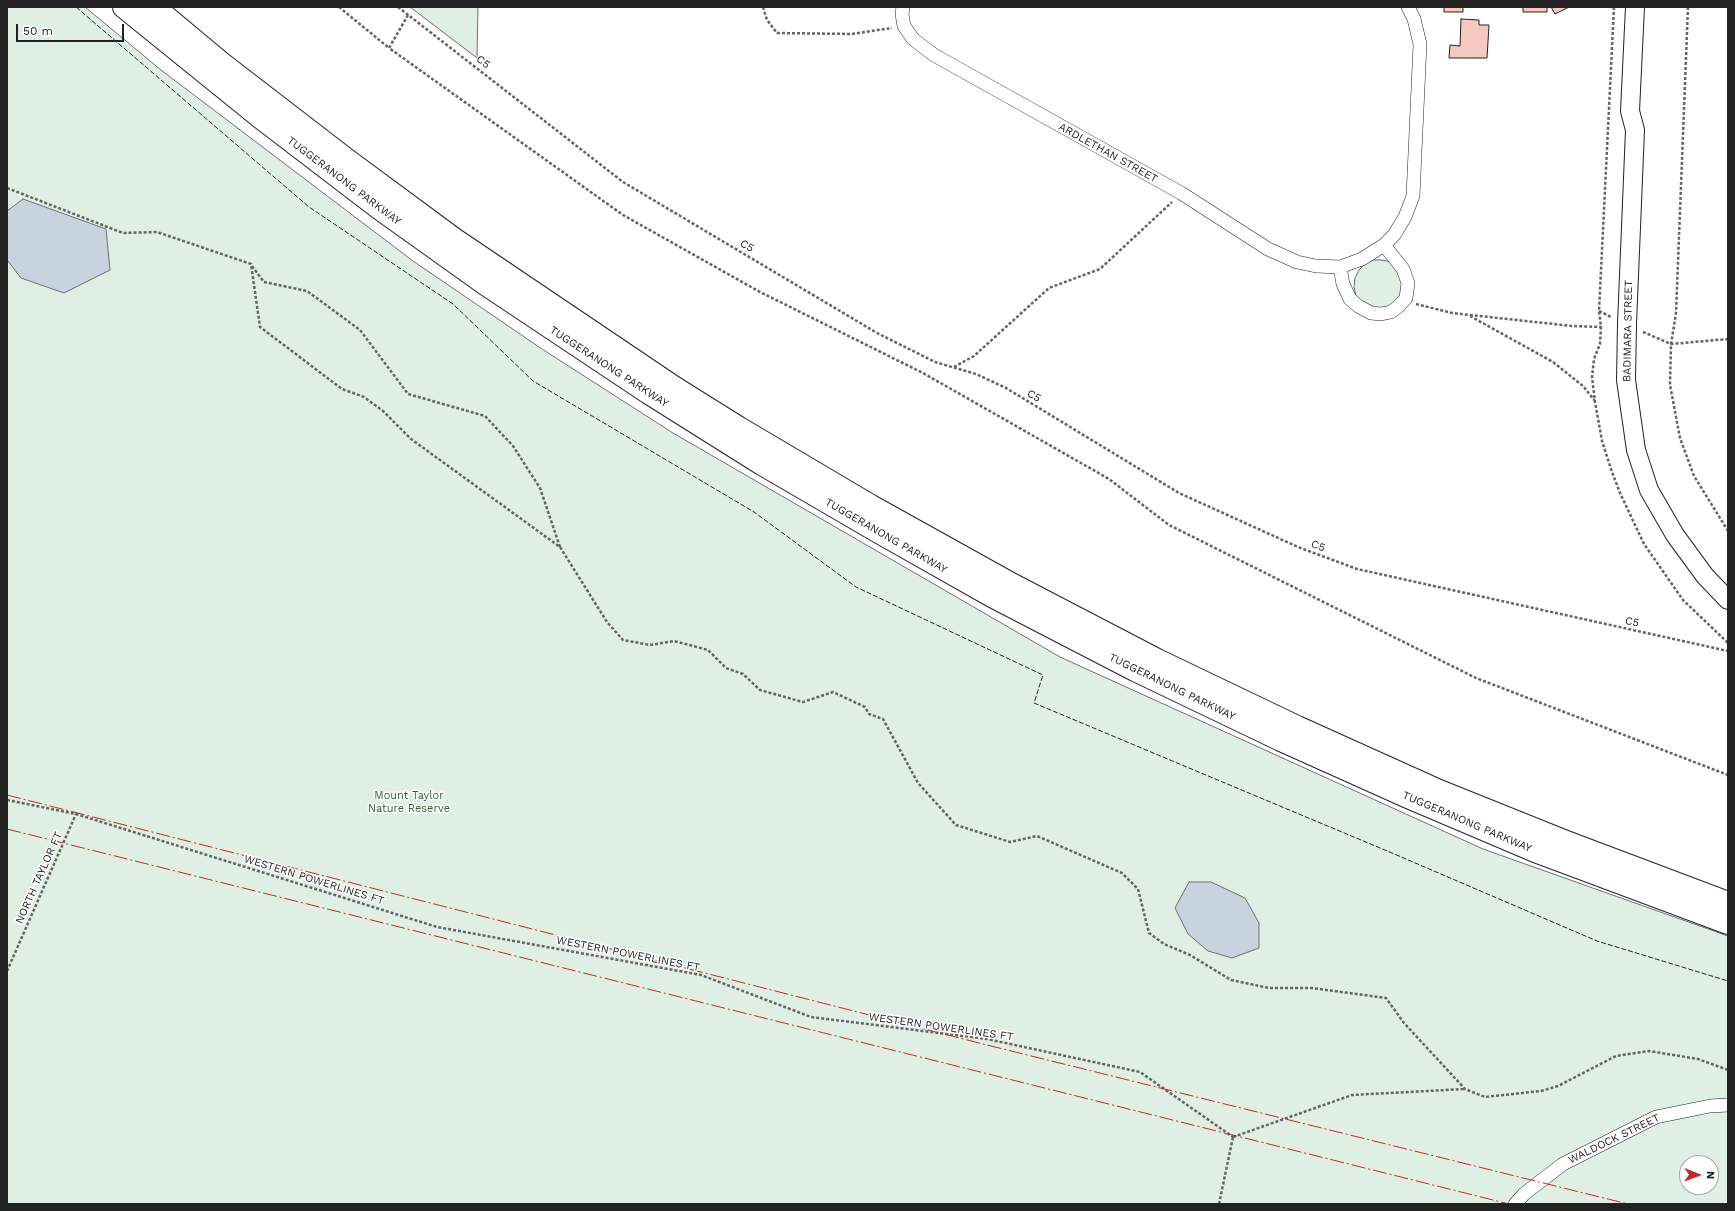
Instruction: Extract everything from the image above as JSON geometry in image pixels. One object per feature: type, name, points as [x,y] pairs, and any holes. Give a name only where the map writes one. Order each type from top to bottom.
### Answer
[{"type":"highway","name":"TUGGERANONG PARKWAY","points":[[124,7],[260,117],[379,208],[484,283],[649,393],[762,464],[877,531],[992,596],[1135,670],[1281,740],[1408,798],[1535,851],[1728,923]]},
{"type":"highway","name":"TUGGERANONG PARKWAY","points":[[154,7],[221,63],[347,160],[454,239],[675,388],[739,428],[871,506],[1013,585],[1156,660],[1297,727],[1439,791],[1566,842],[1728,903]]},
{"type":"main road","name":"BADIMARA STREET","points":[[1635,7],[1630,111],[1635,130],[1626,380],[1636,450],[1649,490],[1675,535],[1705,576],[1728,600]]},
{"type":"main road","name":"BADIMARA STREET","points":[[1635,130],[1642,114],[1647,7]]},
{"type":"street","points":[[903,7],[902,14],[904,26]]},
{"type":"street","name":"ARDLETHAN STREET","points":[[904,26],[913,39],[934,55],[1181,193],[1268,249],[1297,262],[1316,266],[1340,267],[1362,259],[1384,245],[1394,235],[1405,217],[1413,196],[1420,44],[1414,19],[1408,7]]},
{"type":"street","points":[[1340,267],[1342,284],[1350,299],[1366,312],[1386,314],[1396,310],[1404,302],[1408,288],[1406,274],[1384,245]]},
{"type":"street","name":"WALDOCK STREET","points":[[1515,1204],[1524,1194],[1563,1164],[1656,1117],[1710,1106],[1728,1106]]},
{"type":"path","points":[[339,7],[389,48],[623,215],[760,292],[930,377],[1109,480],[1169,525],[1476,678],[1728,775]]},
{"type":"path","name":"C5","points":[[398,7],[623,182],[877,333],[935,362],[976,374],[1006,388],[1179,493],[1298,547],[1357,569],[1728,651]]},
{"type":"path","points":[[764,7],[767,20],[777,34],[852,34],[904,26]]},
{"type":"path","points":[[1599,311],[1614,7]]},
{"type":"path","points":[[1688,7],[1676,313],[1671,344],[1670,385],[1680,438],[1694,476],[1728,531]]},
{"type":"path","points":[[389,48],[408,15]]},
{"type":"path","points":[[7,188],[123,233],[157,232],[251,264],[264,282],[308,291],[360,330],[408,394],[485,416],[513,446],[540,488],[560,547],[607,622],[623,640],[650,645],[674,641],[708,650],[726,668],[744,674],[760,690],[803,702],[832,692],[865,707],[869,714],[883,719],[918,784],[956,825],[1010,842],[1036,836],[1122,873],[1138,889],[1149,934],[1164,944],[1190,955],[1231,980],[1269,988],[1312,988],[1386,998],[1404,1022],[1465,1089]]},
{"type":"path","points":[[953,368],[974,356],[1049,288],[1100,269],[1181,193]]},
{"type":"path","points":[[251,264],[260,327],[342,389],[364,397],[383,411],[410,439],[560,547]]},
{"type":"path","points":[[1404,302],[1452,313],[1572,326],[1602,327]]},
{"type":"path","points":[[1468,315],[1553,362],[1583,386],[1595,402]]},
{"type":"path","points":[[1671,344],[1728,340]]},
{"type":"path","name":"WESTERN POWERLINES FT","points":[[7,800],[76,814],[437,927],[701,975],[811,1018],[987,1039],[1140,1072],[1232,1138]]},
{"type":"path","name":"NORTH TAYLOR FT","points":[[7,970],[76,814]]},
{"type":"path","points":[[1219,1204],[1232,1138],[1352,1095],[1465,1089],[1485,1097],[1541,1091],[1558,1086],[1616,1056],[1650,1051],[1698,1059],[1728,1070]]},
{"type":"green space","name":"Mount Taylor Nature Reserve","points":[[7,7],[85,7],[161,70],[413,261],[542,349],[673,433],[1060,657],[1483,849],[1728,936],[1728,1204],[7,1204]]},
{"type":"green space","points":[[410,7],[478,7],[477,58]]},
{"type":"green space","points":[[1373,260],[1391,262],[1405,279],[1398,304],[1372,310],[1356,296],[1354,287],[1355,278],[1359,270],[1365,264]]},
{"type":"shaded area","points":[[23,199],[106,229],[110,270],[64,293],[21,278],[7,260],[7,211]]},
{"type":"shaded area","points":[[1189,882],[1211,882],[1245,898],[1259,923],[1259,948],[1232,958],[1208,951],[1188,934],[1175,908]]},
{"type":"building","points":[[1444,7],[1463,7],[1463,12],[1444,12]]},
{"type":"building","points":[[1523,7],[1547,7],[1547,12],[1523,12]]},
{"type":"building","points":[[1551,7],[1569,7],[1555,14]]},
{"type":"building","points":[[1461,19],[1479,20],[1479,25],[1489,25],[1487,58],[1449,58],[1450,45],[1460,46]]},
{"type":"fence","points":[[76,7],[309,207],[453,304],[533,381],[754,512],[856,587],[1043,675],[1034,703],[1392,853],[1597,941],[1728,981]]},
{"type":"power","points":[[7,795],[987,1045],[1628,1204]]},
{"type":"power","points":[[7,829],[1509,1204]]}]
